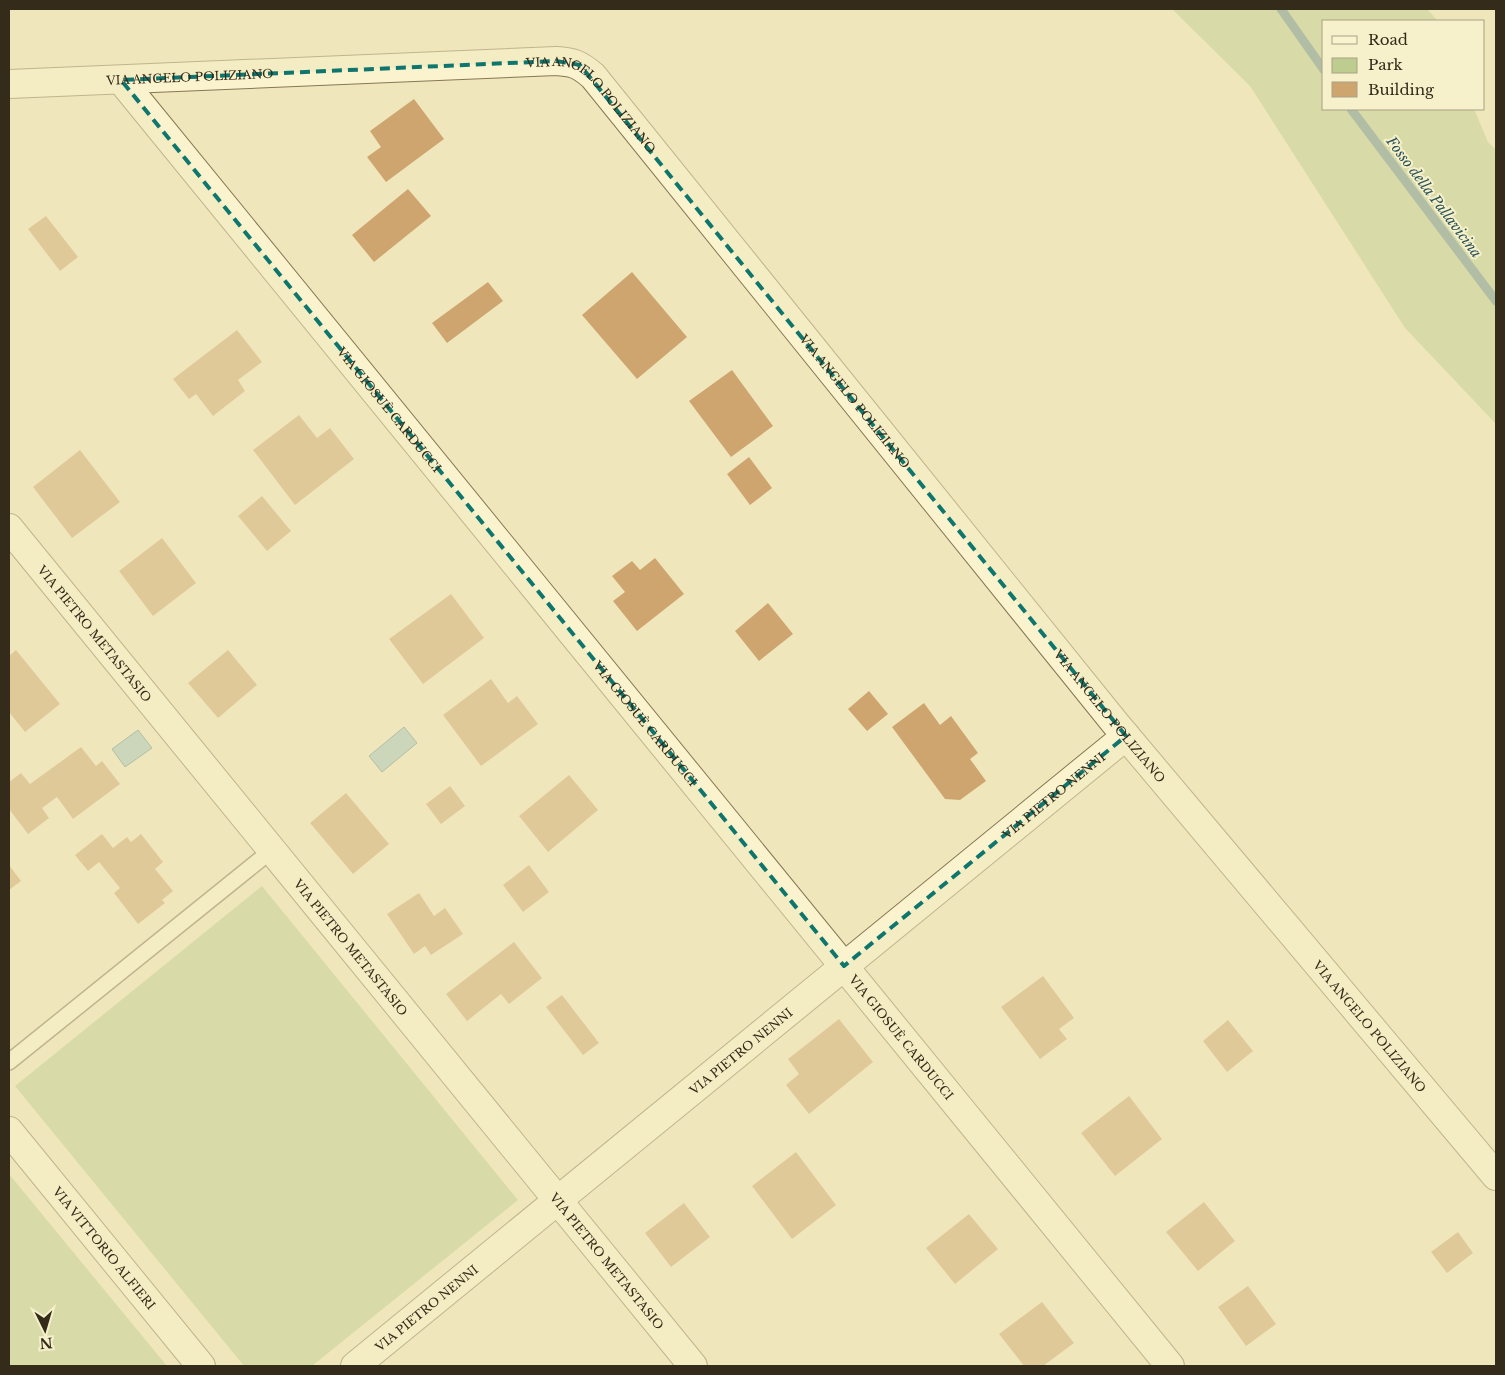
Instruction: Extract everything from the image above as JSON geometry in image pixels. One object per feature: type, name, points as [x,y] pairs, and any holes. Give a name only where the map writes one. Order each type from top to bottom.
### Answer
[{"type":"street","name":"VIA ANGELO POLIZIANO","points":[[9,84],[556,61],[570,62],[580,66],[599,84],[1126,736],[1496,1176]]},
{"type":"street","name":"VIA GIOSUÈ CARDUCCI","points":[[122,80],[1170,1366]]},
{"type":"street","name":"VIA PIETRO METASTASIO","points":[[9,528],[693,1366]]},
{"type":"street","name":"VIA PIETRO NENNI","points":[[355,1366],[1126,736]]},
{"type":"street","name":"VIA VITTORIO ALFIERI","points":[[9,1131],[201,1366]]},
{"type":"lane","points":[[9,1062],[272,850]]},
{"type":"highlighted area","points":[[556,61],[580,65],[1126,736],[844,966],[121,80]]},
{"type":"green space","points":[[1172,9],[1427,9],[1437,20],[1322,20],[1322,110],[1474,110],[1488,142],[1496,150],[1496,424],[1405,328],[1250,86]]},
{"type":"green space","points":[[262,886],[518,1200],[312,1366],[244,1366],[15,1086]]},
{"type":"green space","points":[[9,1174],[167,1366],[9,1366]]},
{"type":"water","points":[[404,727],[417,743],[382,772],[369,756]]},
{"type":"water","points":[[138,730],[152,748],[125,767],[112,749]]},
{"type":"building","points":[[414,99],[444,139],[386,182],[367,157],[381,147],[370,131]]},
{"type":"building","points":[[408,189],[431,216],[374,262],[352,235]]},
{"type":"building","points":[[46,216],[78,257],[60,271],[28,229]]},
{"type":"building","points":[[632,272],[687,337],[637,379],[582,315]]},
{"type":"building","points":[[488,282],[503,301],[447,343],[432,323]]},
{"type":"building","points":[[237,330],[262,362],[238,380],[245,391],[213,416],[196,394],[189,399],[173,379]]},
{"type":"building","points":[[732,370],[773,426],[731,457],[689,401]]},
{"type":"building","points":[[299,415],[317,438],[330,428],[354,459],[295,505],[253,450]]},
{"type":"building","points":[[80,450],[120,502],[72,538],[33,487]]},
{"type":"building","points":[[749,457],[772,488],[750,505],[727,474]]},
{"type":"building","points":[[262,496],[291,531],[267,551],[238,516]]},
{"type":"building","points":[[162,538],[196,583],[153,616],[119,571]]},
{"type":"building","points":[[655,558],[684,594],[637,631],[613,601],[625,592],[612,576],[632,561],[640,570]]},
{"type":"building","points":[[451,594],[484,638],[423,684],[389,639]]},
{"type":"building","points":[[768,603],[793,634],[759,661],[735,631]]},
{"type":"building","points":[[16,650],[60,704],[25,732],[9,712],[9,656]]},
{"type":"building","points":[[228,650],[257,685],[218,718],[188,683]]},
{"type":"building","points":[[491,679],[508,703],[517,696],[538,724],[481,766],[443,715]]},
{"type":"building","points":[[869,691],[888,714],[867,731],[848,709]]},
{"type":"building","points":[[924,703],[940,725],[951,716],[978,753],[970,759],[986,781],[960,800],[945,799],[892,727]]},
{"type":"building","points":[[81,747],[96,766],[102,761],[120,784],[73,819],[57,797],[42,808],[49,818],[28,834],[9,809],[9,782],[21,773],[30,784]]},
{"type":"building","points":[[569,775],[598,810],[548,852],[519,816]]},
{"type":"building","points":[[450,786],[465,806],[441,824],[426,804]]},
{"type":"building","points":[[346,793],[389,844],[353,874],[310,823]]},
{"type":"building","points":[[102,834],[113,848],[127,837],[131,842],[141,834],[163,862],[155,869],[173,891],[162,900],[165,903],[138,924],[114,893],[120,888],[99,862],[88,871],[75,855]]},
{"type":"building","points":[[9,865],[21,881],[9,890]]},
{"type":"building","points":[[529,865],[549,892],[523,912],[503,885]]},
{"type":"building","points":[[419,893],[434,916],[445,908],[463,934],[431,955],[425,946],[414,954],[387,914]]},
{"type":"building","points":[[514,942],[542,978],[509,1004],[501,994],[467,1021],[446,994]]},
{"type":"building","points":[[1043,976],[1074,1018],[1059,1029],[1067,1039],[1040,1059],[1001,1007]]},
{"type":"building","points":[[562,995],[599,1043],[583,1055],[546,1007]]},
{"type":"building","points":[[839,1019],[873,1062],[809,1114],[786,1085],[799,1074],[788,1059]]},
{"type":"building","points":[[1228,1020],[1253,1051],[1227,1072],[1203,1041]]},
{"type":"building","points":[[1129,1096],[1162,1139],[1115,1176],[1081,1133]]},
{"type":"building","points":[[796,1152],[836,1205],[792,1239],[752,1186]]},
{"type":"building","points":[[1204,1202],[1235,1241],[1198,1271],[1166,1232]]},
{"type":"building","points":[[684,1203],[710,1237],[671,1267],[645,1233]]},
{"type":"building","points":[[969,1214],[998,1249],[955,1284],[926,1248]]},
{"type":"building","points":[[1458,1232],[1473,1253],[1447,1273],[1431,1252]]},
{"type":"building","points":[[1248,1286],[1276,1324],[1246,1346],[1218,1307]]},
{"type":"building","points":[[1042,1302],[1074,1343],[1043,1366],[1024,1366],[999,1334]]},
{"type":"waterway","name":"Fosso della Pallavicina","points":[[1281,9],[1322,67]]},
{"type":"waterway","name":"Fosso della Pallavicina","points":[[1352,110],[1496,301]]}]
